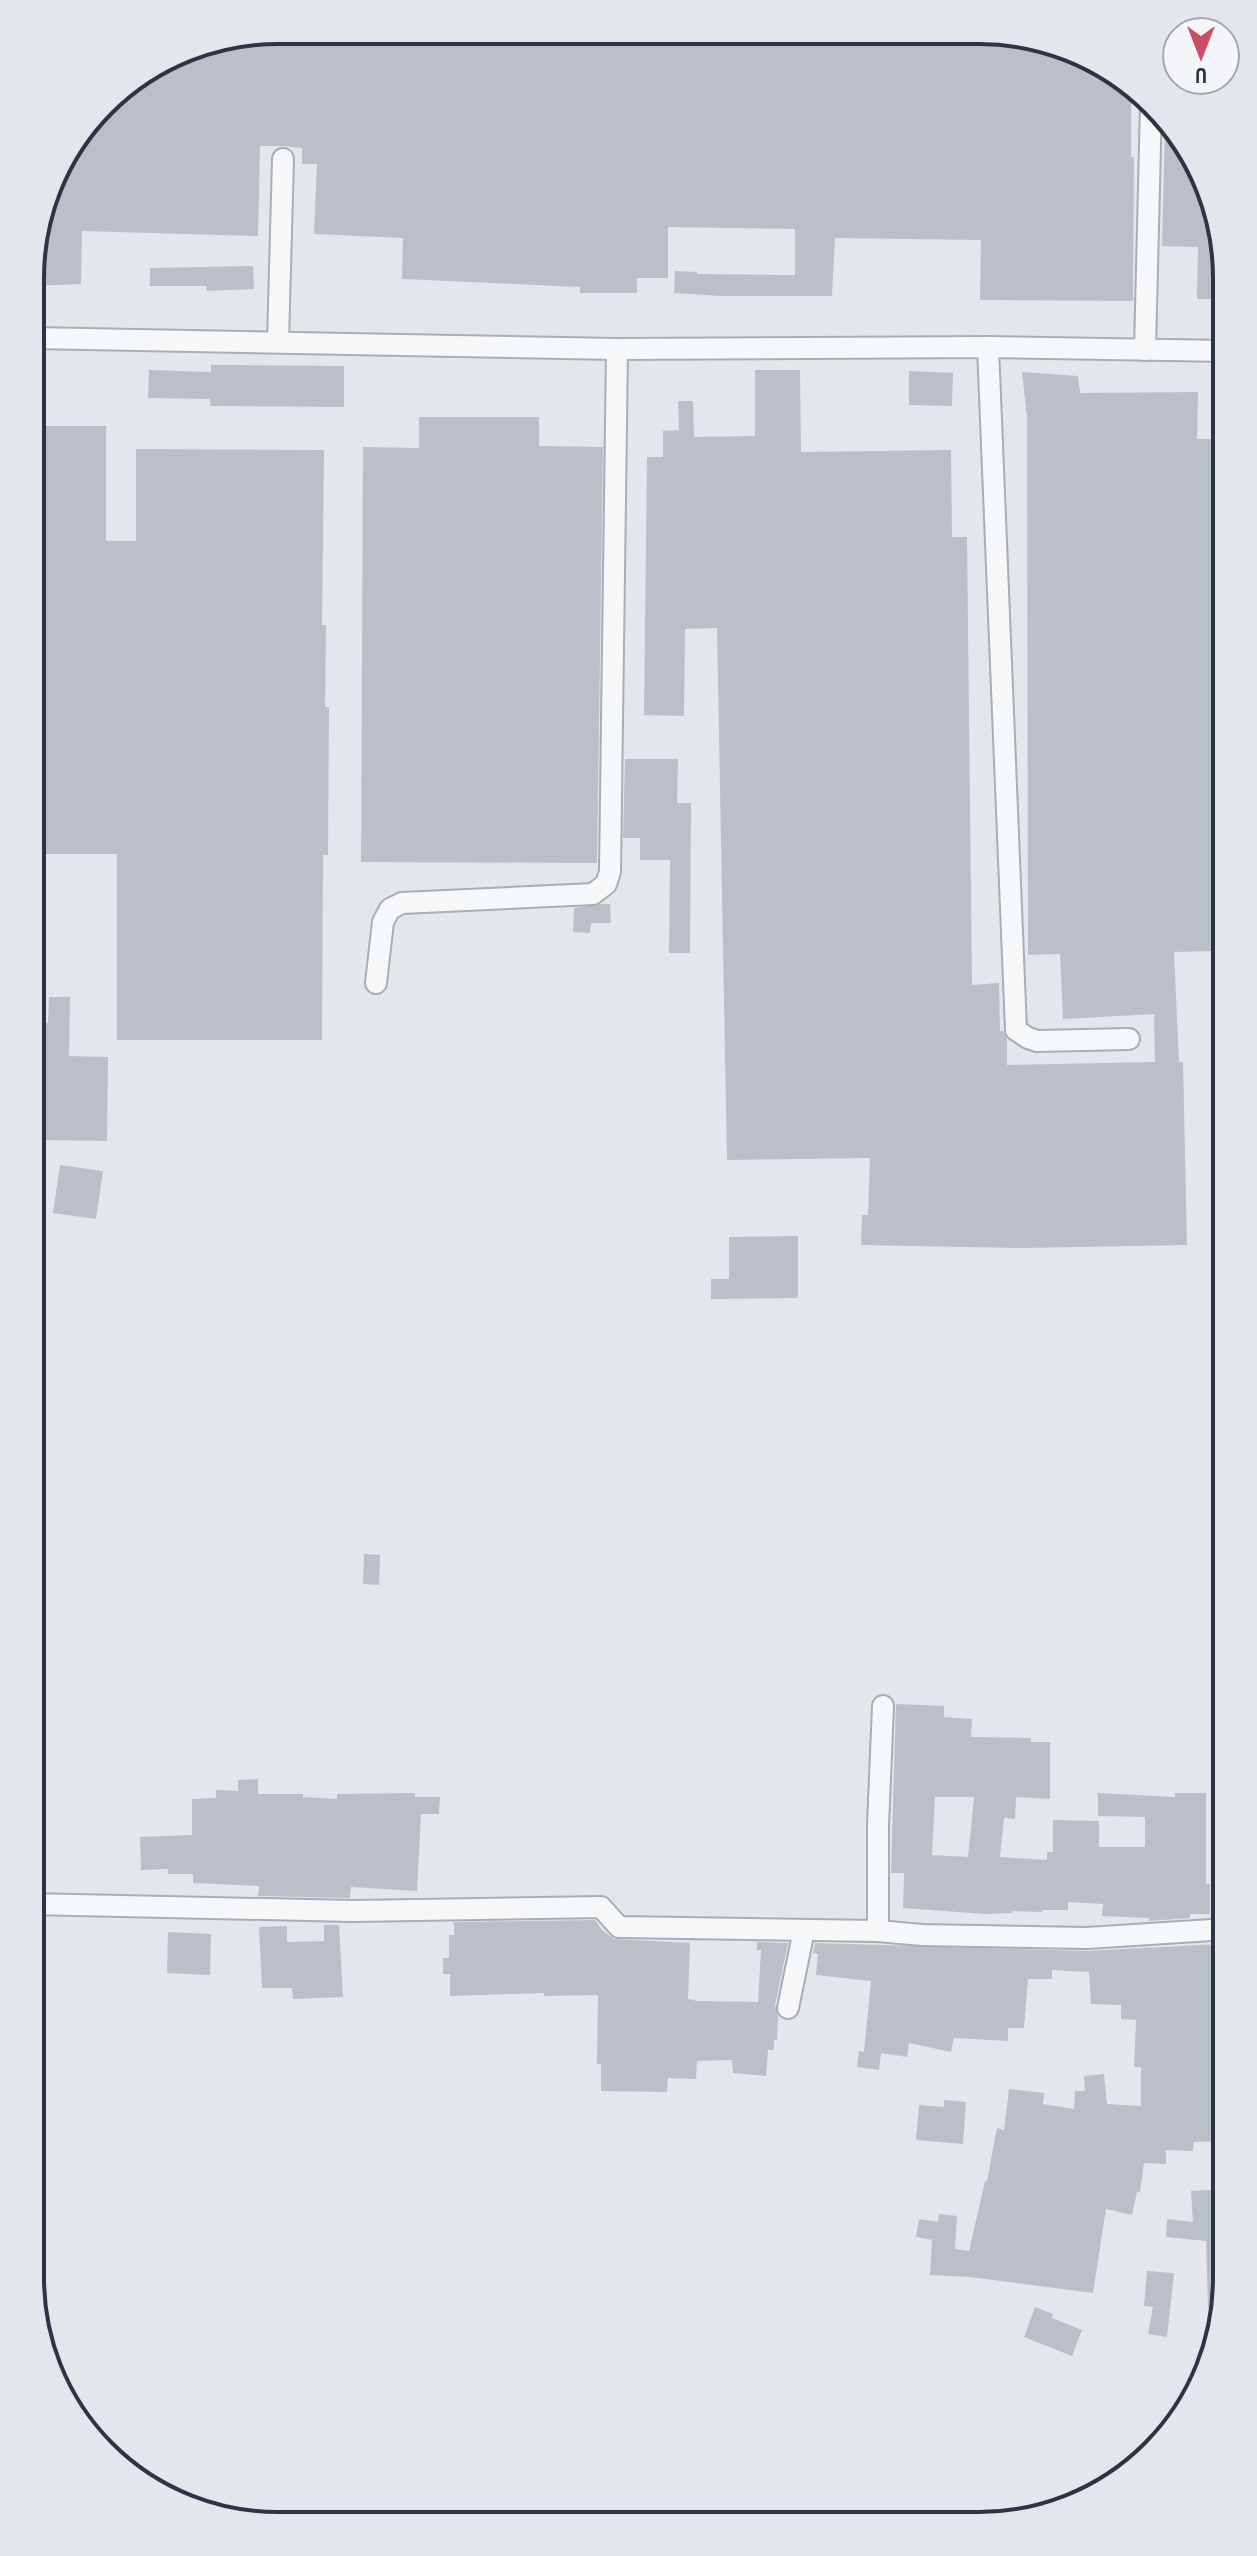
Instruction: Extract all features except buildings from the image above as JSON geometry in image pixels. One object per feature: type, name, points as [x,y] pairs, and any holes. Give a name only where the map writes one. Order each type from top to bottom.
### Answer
[{"type":"street","points":[[1145,350],[1151,120]]},
{"type":"street","points":[[278,342],[283,159]]},
{"type":"street","points":[[45,338],[617,349],[988,347],[1213,351]]},
{"type":"street","points":[[988,347],[1016,1030],[1037,1041],[1129,1039]]},
{"type":"street","points":[[376,983],[383,922],[390,909],[402,903],[593,894],[606,884],[610,872],[617,349]]},
{"type":"street","points":[[878,1931],[883,1706]]},
{"type":"street","points":[[44,1904],[353,1911],[601,1907],[619,1927],[878,1931],[922,1935],[1087,1938],[1212,1930]]},
{"type":"street","points":[[788,2008],[804,1930]]}]
